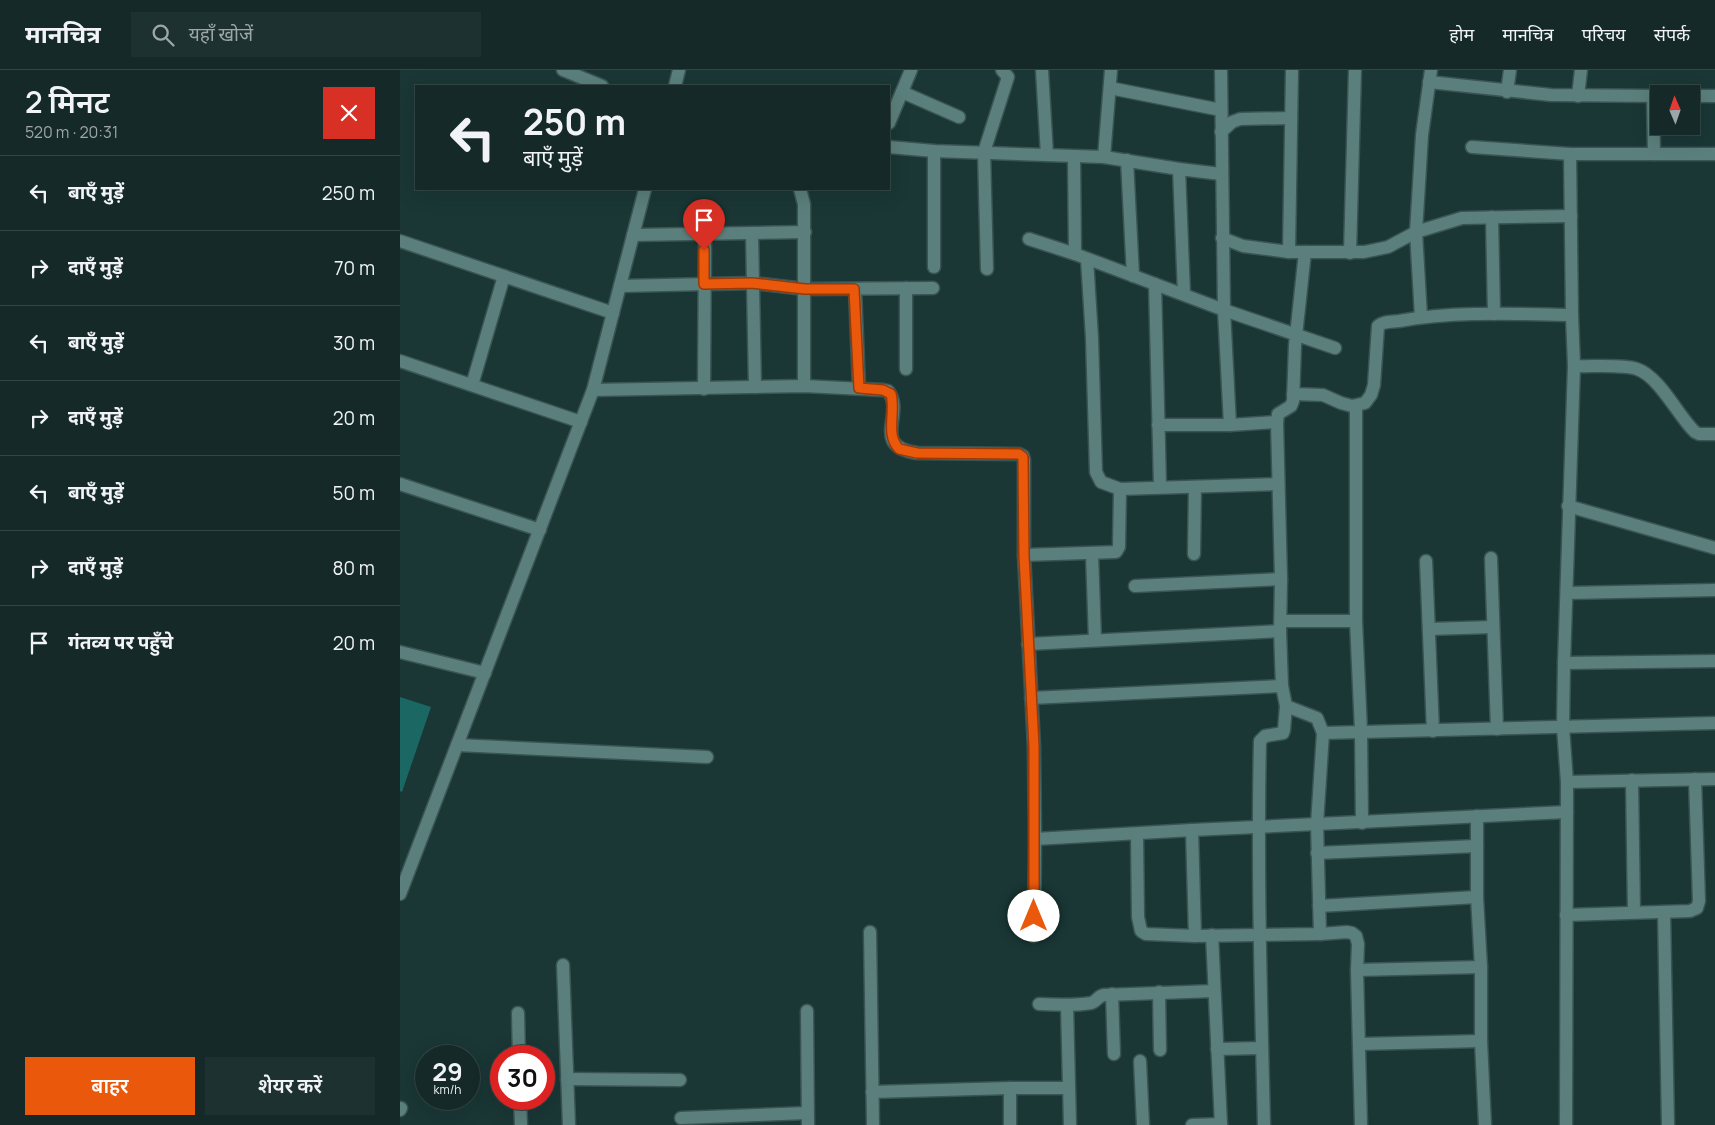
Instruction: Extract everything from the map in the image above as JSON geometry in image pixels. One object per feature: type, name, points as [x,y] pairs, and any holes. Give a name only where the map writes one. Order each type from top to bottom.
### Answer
[{"type":"street","points":[[563,70],[600,85]]},
{"type":"street","points":[[675,85],[679,70]]},
{"type":"street","points":[[890,122],[911,70]]},
{"type":"street","points":[[987,269],[984,152],[1008,77],[1002,70]]},
{"type":"street","points":[[1042,70],[1047,156]]},
{"type":"street","points":[[1104,157],[1110,70]]},
{"type":"street","points":[[1221,70],[1222,238],[1230,425]]},
{"type":"street","points":[[1289,252],[1292,70]]},
{"type":"street","points":[[1350,253],[1355,70]]},
{"type":"street","points":[[1507,92],[1510,70]]},
{"type":"street","points":[[1578,96],[1581,70]]},
{"type":"street","points":[[1421,317],[1416,232],[1422,135],[1430,76],[1507,92],[1578,96],[1650,96]]},
{"type":"street","points":[[1110,88],[1221,110]]},
{"type":"street","points":[[902,92],[959,117]]},
{"type":"street","points":[[1700,96],[1715,96]]},
{"type":"street","points":[[1221,132],[1232,122],[1240,118],[1292,118]]},
{"type":"street","points":[[1654,154],[1655,135]]},
{"type":"street","points":[[890,147],[934,151],[1104,157],[1221,174]]},
{"type":"street","points":[[1472,148],[1570,154],[1715,154]]},
{"type":"street","points":[[934,151],[934,267]]},
{"type":"street","points":[[1566,1125],[1567,782],[1563,727],[1568,506],[1574,366],[1570,154]]},
{"type":"street","points":[[1074,157],[1081,257],[1092,338],[1096,472],[1101,482],[1120,489],[1160,486],[1195,487],[1278,484]]},
{"type":"street","points":[[1127,160],[1133,276]]},
{"type":"street","points":[[1179,169],[1184,294]]},
{"type":"street","points":[[400,894],[593,390],[645,190]]},
{"type":"street","points":[[800,190],[804,204],[805,232],[804,386]]},
{"type":"street","points":[[1222,238],[1243,246],[1289,252],[1350,253],[1364,252],[1388,246],[1416,232],[1462,218],[1571,216]]},
{"type":"street","points":[[1492,217],[1494,314]]},
{"type":"street","points":[[633,235],[805,232]]},
{"type":"street","points":[[752,233],[754,387]]},
{"type":"street","points":[[704,389],[705,234]]},
{"type":"street","points":[[1030,239],[1224,310],[1335,348]]},
{"type":"street","points":[[400,241],[613,313]]},
{"type":"street","points":[[1264,1125],[1259,935],[1258,827],[1260,741],[1264,736],[1284,732],[1286,706],[1282,686],[1276,422],[1278,414],[1292,404],[1296,334],[1305,252]]},
{"type":"street","points":[[472,385],[504,276]]},
{"type":"street","points":[[620,286],[752,283],[805,289],[933,288]]},
{"type":"street","points":[[1155,284],[1160,486]]},
{"type":"street","points":[[906,288],[906,369]]},
{"type":"street","points":[[854,289],[859,388]]},
{"type":"street","points":[[1293,394],[1323,395],[1341,403],[1356,406],[1364,403],[1371,395],[1374,385],[1378,326],[1380,324],[1421,317],[1494,314],[1572,315]]},
{"type":"street","points":[[400,360],[581,422]]},
{"type":"street","points":[[1574,366],[1638,369],[1662,390],[1695,432],[1699,434],[1715,434]]},
{"type":"street","points":[[593,390],[804,386],[883,390],[891,394],[892,438],[895,444],[904,451],[917,453],[1019,454],[1023,456],[1024,556],[1034,747],[1034,936]]},
{"type":"street","points":[[1356,406],[1356,621],[1361,731],[1362,823]]},
{"type":"street","points":[[1158,425],[1230,425],[1276,422]]},
{"type":"street","points":[[400,484],[540,530]]},
{"type":"street","points":[[1194,554],[1195,487]]},
{"type":"street","points":[[1024,556],[1112,554],[1118,550],[1120,489]]},
{"type":"street","points":[[1568,506],[1715,548]]},
{"type":"street","points":[[1092,554],[1095,640]]},
{"type":"street","points":[[1491,558],[1497,729]]},
{"type":"street","points":[[1426,562],[1433,731]]},
{"type":"street","points":[[1135,586],[1281,579]]},
{"type":"street","points":[[1566,594],[1715,590]]},
{"type":"street","points":[[1028,644],[1356,621]]},
{"type":"street","points":[[1429,629],[1493,628]]},
{"type":"street","points":[[400,652],[485,674]]},
{"type":"street","points":[[1564,663],[1715,661]]},
{"type":"street","points":[[1031,698],[1282,686]]},
{"type":"street","points":[[1286,706],[1317,718],[1323,733],[1317,824],[1320,934]]},
{"type":"street","points":[[1323,733],[1715,723]]},
{"type":"street","points":[[457,745],[707,757]]},
{"type":"street","points":[[1566,914],[1690,911],[1697,908],[1699,901],[1696,779]]},
{"type":"street","points":[[1567,782],[1715,779]]},
{"type":"street","points":[[1632,780],[1634,912]]},
{"type":"street","points":[[1035,839],[1567,812]]},
{"type":"street","points":[[1477,816],[1476,896],[1481,967],[1481,1041],[1485,1125]]},
{"type":"street","points":[[1192,830],[1195,936]]},
{"type":"street","points":[[1137,834],[1138,917],[1141,931],[1146,934],[1195,936],[1347,932],[1356,936],[1358,944],[1361,1125]]},
{"type":"street","points":[[1317,853],[1477,846]]},
{"type":"street","points":[[1319,906],[1476,896]]},
{"type":"street","points":[[1664,912],[1668,1125]]},
{"type":"street","points":[[870,932],[873,1125]]},
{"type":"street","points":[[1192,1125],[1221,1125],[1212,935]]},
{"type":"street","points":[[563,965],[569,1125]]},
{"type":"street","points":[[1357,970],[1481,967]]},
{"type":"street","points":[[1039,1004],[1067,1005],[1093,1002],[1102,995],[1112,994],[1214,991]]},
{"type":"street","points":[[1159,992],[1160,1050]]},
{"type":"street","points":[[1112,994],[1114,1054]]},
{"type":"street","points":[[1067,1005],[1070,1125]]},
{"type":"street","points":[[681,1118],[808,1119],[806,1011]]},
{"type":"street","points":[[518,1013],[519,1045]]},
{"type":"street","points":[[1359,1044],[1481,1041]]},
{"type":"street","points":[[1217,1049],[1262,1048]]},
{"type":"street","points":[[1140,1060],[1143,1125]]},
{"type":"street","points":[[567,1079],[680,1080]]},
{"type":"street","points":[[1010,1088],[1010,1125]]},
{"type":"street","points":[[872,1092],[1068,1088]]},
{"type":"street","points":[[520,1110],[521,1125]]},
{"type":"building","points":[[400,697],[431,707],[402,792],[400,791]]},
{"type":"route","points":[[704,250],[704,284],[752,283],[805,289],[854,289],[859,388],[883,390],[891,394],[892,438],[899,449],[917,453],[1021,454],[1023,457],[1024,556],[1034,747],[1034,916]]}]
